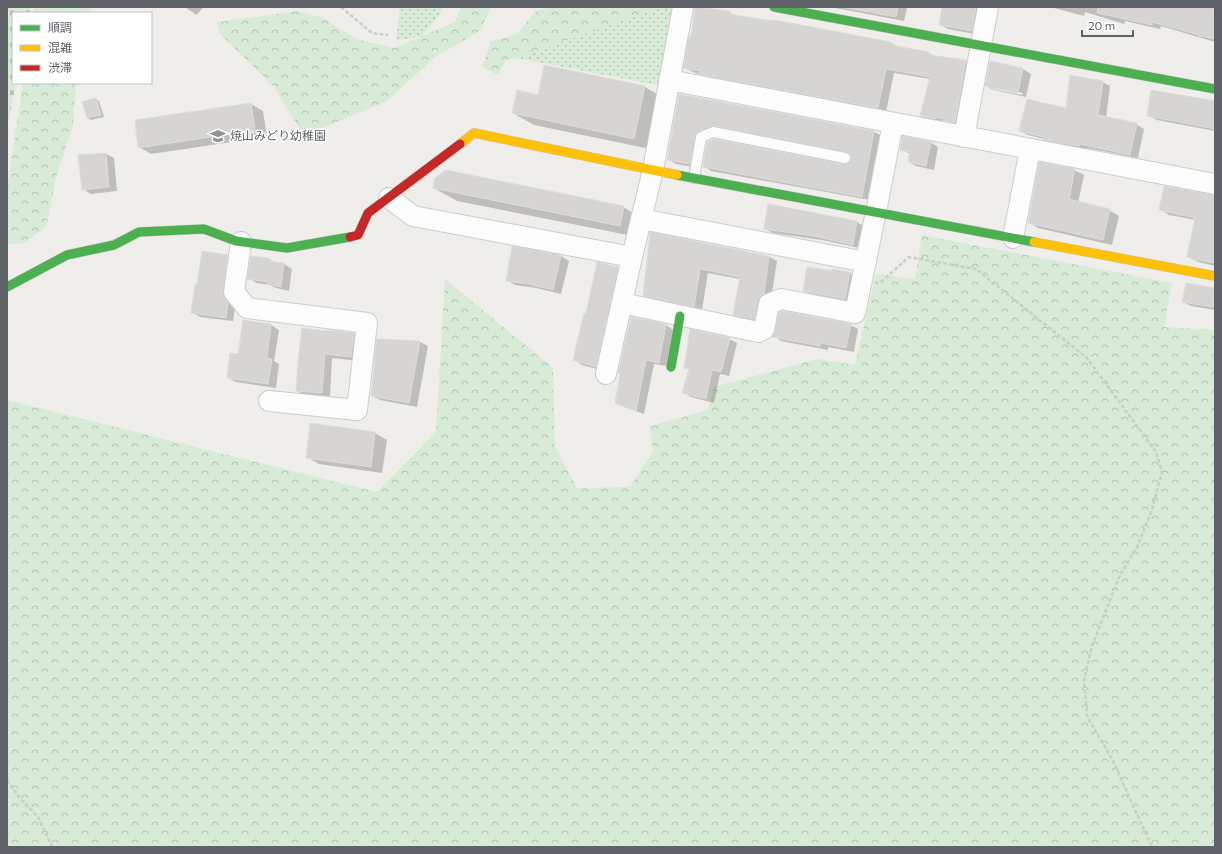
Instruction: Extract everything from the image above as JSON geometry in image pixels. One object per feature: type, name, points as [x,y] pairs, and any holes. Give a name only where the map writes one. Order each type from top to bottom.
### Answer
[{"type":"street","points":[[606,374],[653,170],[682,7]]},
{"type":"street","points":[[774,7],[1215,89]]},
{"type":"street","points":[[964,136],[988,7]]},
{"type":"street","points":[[669,80],[1215,184]]},
{"type":"street","points":[[622,303],[758,332],[764,329],[769,304],[782,299],[855,313],[893,123]]},
{"type":"street","points":[[7,287],[67,255],[114,245],[139,232],[204,229],[236,241],[288,248],[358,235],[368,213],[474,132],[694,178],[1215,276]]},
{"type":"street","points":[[1013,238],[1030,149]]},
{"type":"street","points":[[389,198],[412,216],[632,257]]},
{"type":"street","points":[[641,219],[866,262]]},
{"type":"street","points":[[241,242],[234,292],[247,308],[367,323],[357,410],[269,401]]},
{"type":"street","points":[[671,366],[680,316]]},
{"type":"lane","points":[[694,178],[701,137],[712,132],[845,158]]},
{"type":"path","points":[[341,7],[372,33],[388,34]]},
{"type":"path","points":[[861,283],[880,282],[909,257],[976,269],[1087,358],[1156,452],[1162,472],[1152,510],[1137,547],[1120,575],[1092,646],[1084,680],[1087,716],[1112,759],[1152,847]]},
{"type":"path","points":[[7,780],[19,797],[38,817],[52,847]]},
{"type":"green space","points":[[7,7],[31,7],[30,12],[12,12],[12,84],[16,84],[7,128]]},
{"type":"green space","points":[[35,7],[92,7],[90,12],[34,12]]},
{"type":"green space","points":[[400,7],[443,7],[438,17],[422,36],[401,40],[396,39]]},
{"type":"green space","points":[[461,7],[491,7],[480,31],[435,57],[387,101],[313,132],[301,131],[274,87],[220,34],[217,22],[298,11],[323,18],[356,39],[394,48],[455,22]]},
{"type":"green space","points":[[556,7],[661,7],[517,58],[506,60],[498,75],[482,67],[491,41],[517,34],[537,10]]},
{"type":"green space","points":[[661,7],[673,7],[661,77],[656,85],[517,58]]},
{"type":"green space","points":[[23,84],[76,84],[73,126],[56,177],[46,227],[24,243],[7,244],[7,189]]},
{"type":"green space","points":[[922,235],[1172,283],[1164,327],[1215,330],[1215,847],[7,847],[7,400],[377,492],[436,432],[445,279],[553,368],[555,447],[577,488],[630,487],[653,451],[650,426],[708,410],[714,387],[817,359],[855,365],[876,274],[915,279]]},
{"type":"building","points":[[695,7],[730,11],[729,14],[780,21],[891,42],[891,45],[929,52],[929,55],[966,60],[955,122],[936,117],[935,119],[920,116],[930,77],[886,69],[878,108],[697,74],[700,71],[683,68],[689,36],[691,36]]},
{"type":"building","points":[[842,7],[898,7],[896,17]]},
{"type":"building","points":[[942,7],[976,7],[972,31],[939,25]]},
{"type":"building","points":[[1098,7],[1207,7],[1215,9],[1215,39],[1199,36],[1152,22],[1152,25],[1097,13]]},
{"type":"building","points":[[990,61],[1023,68],[1018,93],[985,86]]},
{"type":"building","points":[[544,65],[645,86],[634,139],[512,113],[517,90],[538,95]]},
{"type":"building","points":[[1070,75],[1103,81],[1098,115],[1137,123],[1130,155],[1080,144],[1079,146],[1043,140],[1043,137],[1019,131],[1027,99],[1066,108]]},
{"type":"building","points":[[1151,90],[1215,101],[1215,129],[1147,116]]},
{"type":"building","points":[[679,94],[874,131],[862,197],[703,167],[707,142],[714,139],[844,164],[847,164],[851,160],[851,156],[846,152],[714,126],[710,126],[696,133],[690,164],[667,160]]},
{"type":"building","points":[[96,98],[101,115],[87,118],[82,102]]},
{"type":"building","points":[[251,103],[255,130],[138,148],[135,120]]},
{"type":"building","points":[[902,136],[931,142],[926,166],[908,162],[910,152],[900,150]]},
{"type":"building","points":[[106,153],[109,187],[82,190],[78,155]]},
{"type":"building","points":[[1039,162],[1075,169],[1069,199],[1110,209],[1103,240],[1028,223]]},
{"type":"building","points":[[446,170],[624,206],[620,226],[433,188],[435,178]]},
{"type":"building","points":[[1164,186],[1215,195],[1215,263],[1187,257],[1195,218],[1159,210]]},
{"type":"building","points":[[768,204],[857,221],[853,245],[814,236],[764,229]]},
{"type":"building","points":[[650,232],[769,256],[764,294],[758,301],[754,319],[733,315],[740,277],[700,269],[694,307],[643,296]]},
{"type":"building","points":[[512,246],[561,255],[553,290],[506,281]]},
{"type":"building","points":[[202,251],[228,255],[223,291],[223,295],[228,303],[226,318],[191,313]]},
{"type":"building","points":[[251,256],[269,258],[269,261],[284,263],[281,287],[267,284],[268,282],[247,279]]},
{"type":"building","points":[[597,262],[618,267],[596,367],[573,360],[584,313],[586,314]]},
{"type":"building","points":[[807,267],[850,272],[845,299],[803,291]]},
{"type":"building","points":[[1186,283],[1215,288],[1213,307],[1182,302]]},
{"type":"building","points":[[782,311],[851,324],[846,348],[820,343],[820,346],[772,337],[775,331],[779,312]]},
{"type":"building","points":[[631,317],[666,324],[659,363],[646,360],[636,411],[615,403],[620,374],[618,373]]},
{"type":"building","points":[[243,320],[271,324],[267,358],[272,359],[268,384],[227,378],[230,353],[238,354]]},
{"type":"building","points":[[302,328],[354,333],[351,357],[325,354],[322,393],[296,391]]},
{"type":"building","points":[[690,329],[730,338],[721,372],[712,370],[706,399],[682,393],[689,369],[684,368]]},
{"type":"building","points":[[377,339],[420,341],[409,403],[371,396]]},
{"type":"building","points":[[310,423],[375,432],[371,467],[306,458]]},
{"type":"traffic: fast","points":[[774,7],[1215,89]]},
{"type":"traffic: fast","points":[[677,175],[1034,242]]},
{"type":"traffic: fast","points":[[7,287],[67,255],[114,245],[139,232],[204,229],[236,241],[287,248],[350,237]]},
{"type":"traffic: fast","points":[[671,367],[680,316]]},
{"type":"traffic: slow","points":[[460,144],[474,133],[677,175]]},
{"type":"traffic: slow","points":[[1034,242],[1215,276]]},
{"type":"traffic: jam","points":[[350,237],[358,235],[368,213],[460,144]]},
{"type":"place","name":"焼山みどり幼稚園","points":[[218,136]]}]
